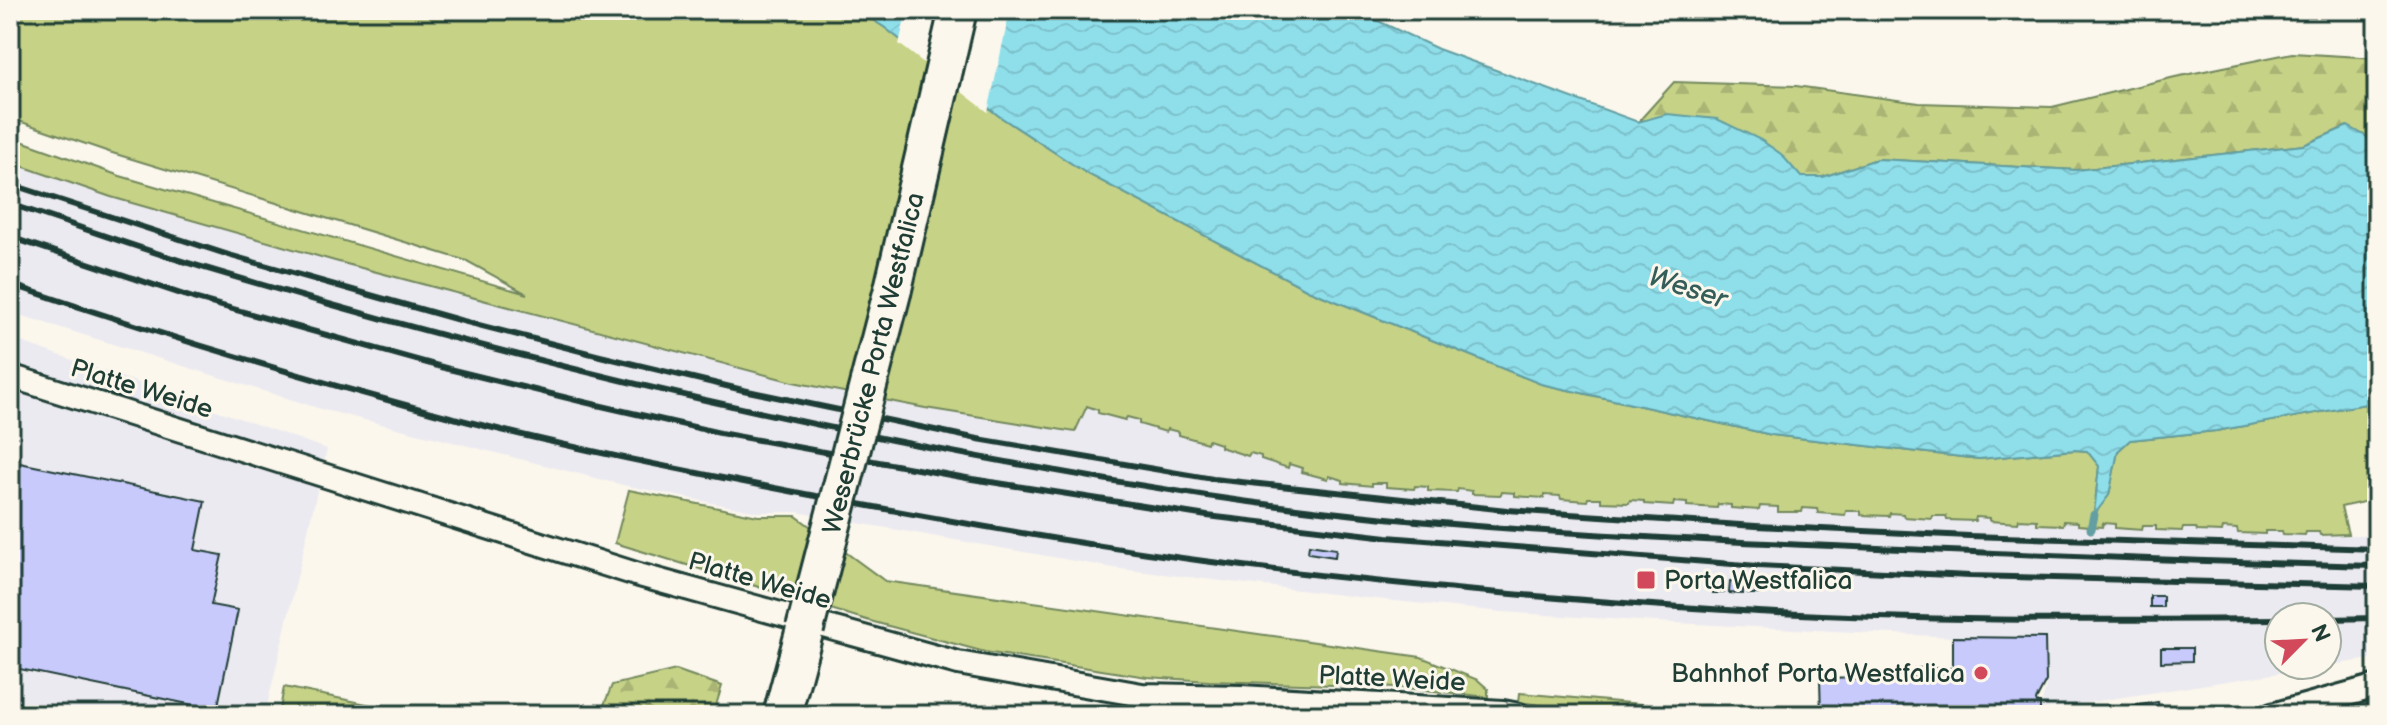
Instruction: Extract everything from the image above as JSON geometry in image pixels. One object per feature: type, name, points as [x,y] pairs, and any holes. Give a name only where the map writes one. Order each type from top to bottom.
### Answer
[{"type":"main road","name":"Weserbrücke Porta Westfalica","points":[[782,715],[893,289],[958,10]]},
{"type":"street","name":"Platte Weide","points":[[10,376],[639,575],[958,663],[1142,695],[1241,697],[1519,715]]},
{"type":"street","points":[[2272,715],[2377,686]]},
{"type":"shaded area","points":[[10,162],[111,197],[335,261],[793,382],[925,408],[1075,431],[1086,406],[1125,420],[1126,417],[1139,421],[1139,424],[1262,456],[1261,459],[1287,467],[1289,464],[1302,468],[1302,472],[1344,480],[1343,483],[1386,483],[1386,487],[1414,489],[1415,486],[1457,492],[1458,489],[1516,493],[1516,496],[1601,498],[1601,501],[1644,501],[1645,504],[1673,506],[1673,502],[1687,503],[1688,506],[1717,508],[1717,504],[1759,510],[1760,506],[1779,507],[1779,512],[1802,512],[1803,508],[1818,509],[1818,513],[1845,515],[1845,511],[1861,511],[1862,515],[1889,516],[1890,513],[1947,516],[1947,519],[1990,518],[1991,521],[2017,523],[2018,519],[2037,520],[2037,523],[2078,522],[2078,525],[2102,526],[2102,523],[2143,529],[2143,526],[2238,529],[2238,533],[2264,534],[2265,531],[2305,535],[2305,532],[2320,532],[2320,535],[2377,535],[2377,658],[2343,663],[2343,601],[2263,601],[2263,676],[2040,710],[2047,681],[2046,637],[1953,637],[1501,612],[1120,569],[796,512],[757,512],[623,485],[321,409],[10,312]]},
{"type":"shaded area","points":[[10,338],[327,449],[265,715],[10,715]]},
{"type":"green space","points":[[10,10],[857,10],[884,27],[999,116],[1086,173],[1308,290],[1541,384],[1772,435],[1979,459],[2087,451],[2099,466],[2094,513],[2109,495],[2118,451],[2130,440],[2216,431],[2377,402],[2377,499],[2341,507],[2348,534],[2306,532],[2305,535],[2283,534],[2282,531],[2238,533],[2237,529],[2223,528],[2222,532],[2197,531],[2196,528],[2183,528],[2182,531],[2143,526],[2142,530],[2115,528],[2115,524],[2103,523],[2102,527],[2064,521],[2063,525],[2037,524],[2037,520],[2019,519],[2018,523],[1976,517],[1975,521],[1947,520],[1946,516],[1933,516],[1932,519],[1890,513],[1889,516],[1861,515],[1861,511],[1846,511],[1845,515],[1818,513],[1817,509],[1803,508],[1802,512],[1778,512],[1778,507],[1760,506],[1759,510],[1718,504],[1717,508],[1674,502],[1673,506],[1630,500],[1629,503],[1601,502],[1601,498],[1588,498],[1587,501],[1561,499],[1560,496],[1515,496],[1515,493],[1502,492],[1501,495],[1472,494],[1472,491],[1458,489],[1457,492],[1428,491],[1428,487],[1386,487],[1386,483],[1372,483],[1372,486],[1343,483],[1343,480],[1329,476],[1328,479],[1301,472],[1302,468],[1289,464],[1288,468],[1261,459],[1261,456],[1250,453],[1248,456],[1208,440],[1207,443],[1179,435],[1179,432],[1167,429],[1166,432],[1139,424],[1139,420],[1098,413],[1098,410],[1087,406],[1075,432],[925,408],[793,382],[335,261],[111,197],[10,162],[10,137],[120,176],[527,294],[467,261],[109,152],[10,118]]},
{"type":"green space","points":[[2292,53],[2377,58],[2377,147],[2369,138],[2347,126],[2304,145],[2076,170],[1877,159],[1823,177],[1800,177],[1793,169],[1638,122],[1674,82],[1796,86],[1919,103],[2052,107]]},
{"type":"green space","points":[[629,490],[758,516],[796,516],[885,581],[1421,657],[1478,680],[1488,689],[1488,697],[1397,687],[1147,677],[985,652],[870,621],[615,543]]},
{"type":"green space","points":[[676,670],[722,686],[713,715],[600,715],[612,685]]},
{"type":"green space","points":[[284,687],[420,715],[279,715]]},
{"type":"green space","points":[[1520,693],[1662,706],[1687,715],[1608,715],[1519,702]]},
{"type":"water","name":"Weser","points":[[857,10],[1355,10],[1438,49],[1638,122],[1667,114],[1717,119],[1761,140],[1781,154],[1801,177],[1823,177],[1877,159],[2076,170],[2304,145],[2348,126],[2369,138],[2377,147],[2377,402],[2216,431],[2130,440],[2118,451],[2109,495],[2094,515],[2099,466],[2087,451],[1979,459],[1772,435],[1541,384],[1308,290],[1086,173],[999,116],[884,27]]},
{"type":"pier","points":[[907,10],[1010,10],[988,112],[899,44]]},
{"type":"building","points":[[10,461],[205,501],[195,550],[222,555],[211,605],[238,610],[217,710],[10,667]]},
{"type":"building","points":[[1309,545],[1336,549],[1335,557],[1308,553]]},
{"type":"building","points":[[1712,581],[1725,581],[1724,593],[1713,593]]},
{"type":"building","points":[[1730,581],[1743,581],[1743,594],[1729,593]]},
{"type":"building","points":[[1749,582],[1761,582],[1761,594],[1748,594]]},
{"type":"building","points":[[2150,596],[2163,596],[2163,607],[2150,607]]},
{"type":"building","name":"Bahnhof Porta Westfalica","points":[[1953,637],[2045,638],[2046,681],[2036,700],[2040,703],[2040,715],[1821,715],[1820,679],[1915,677],[1915,668],[1953,668]]},
{"type":"building","points":[[2161,648],[2192,648],[2192,661],[2161,662]]},
{"type":"building","points":[[2158,702],[2160,715],[2107,715],[2106,711]]},
{"type":"waterway","points":[[2091,529],[2094,515]]},
{"type":"railway","points":[[10,184],[232,256],[600,356],[743,390],[978,439],[1213,479],[1507,510],[1756,526],[2377,549]]},
{"type":"railway","points":[[10,204],[205,268],[328,304],[577,369],[827,427],[1207,496],[1363,516],[1598,534],[2037,555],[2377,566]]},
{"type":"railway","points":[[10,237],[193,298],[449,369],[584,402],[720,433],[972,479],[1207,516],[1387,537],[1758,566],[1970,576],[2377,586]]},
{"type":"railway","points":[[10,284],[272,367],[524,435],[805,494],[1154,554],[1411,585],[1758,612],[1953,619],[2263,619]]},
{"type":"railway","points":[[2343,619],[2377,618]]},
{"type":"place","name":"Porta Westfalica","points":[[1646,580]]},
{"type":"place","name":"Bahnhof Porta Westfalica","points":[[1981,673]]}]
